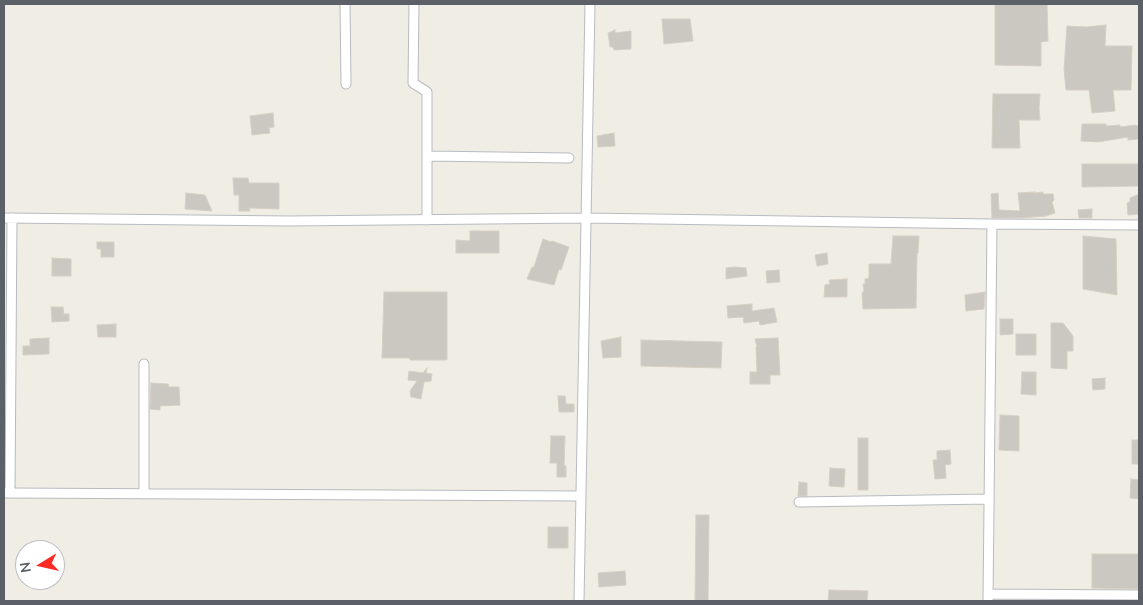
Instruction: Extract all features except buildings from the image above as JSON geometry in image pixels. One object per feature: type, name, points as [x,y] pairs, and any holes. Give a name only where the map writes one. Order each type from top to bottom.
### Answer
[{"type":"street","points":[[345,4],[346,84]]},
{"type":"street","points":[[414,4],[413,83],[427,92],[427,220]]},
{"type":"street","points":[[579,601],[590,4]]},
{"type":"street","points":[[427,156],[569,158]]},
{"type":"street","points":[[580,496],[7,494],[8,218],[290,221],[587,218],[1139,225]]},
{"type":"street","points":[[992,224],[988,598],[1101,598],[1139,595]]},
{"type":"street","points":[[144,364],[144,494]]},
{"type":"street","points":[[799,502],[988,499]]}]
